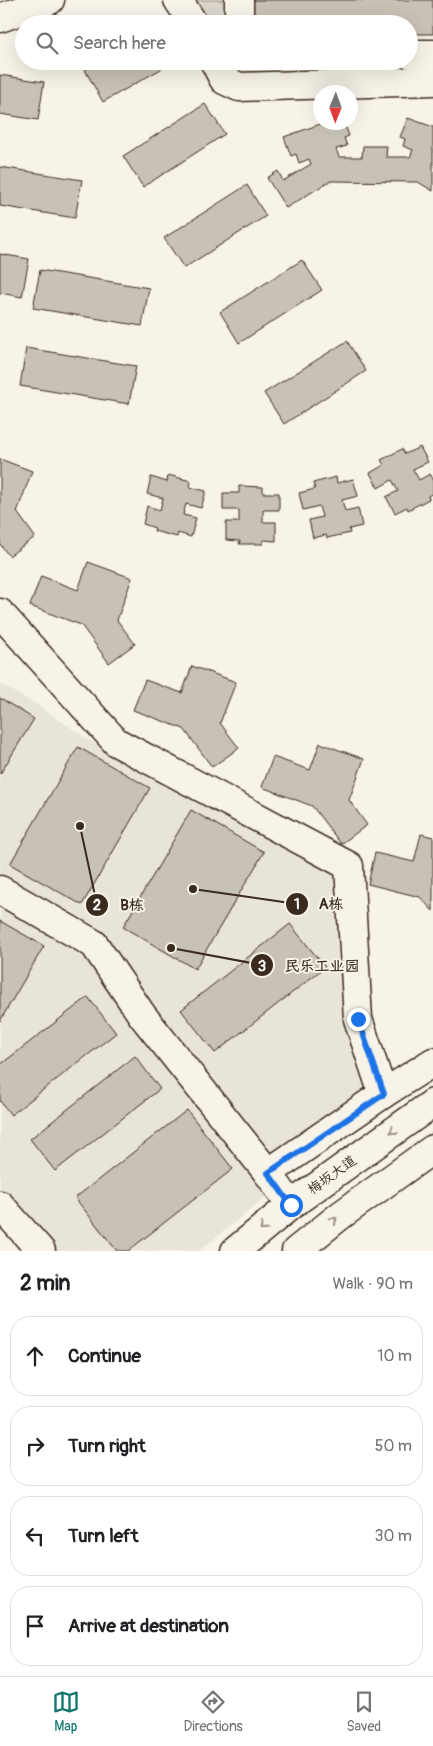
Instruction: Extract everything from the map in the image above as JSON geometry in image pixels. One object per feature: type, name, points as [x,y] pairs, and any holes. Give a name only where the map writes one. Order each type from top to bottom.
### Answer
[{"type":"street","points":[[0,18],[50,0]]},
{"type":"street","points":[[178,0],[188,15]]},
{"type":"street","points":[[239,0],[239,15]]},
{"type":"street","points":[[418,54],[433,54]]},
{"type":"street","points":[[219,70],[224,80],[238,87],[433,81]]},
{"type":"street","points":[[0,613],[116,742],[349,866],[358,1019],[384,1094]]},
{"type":"street","points":[[0,890],[94,944],[142,1015],[268,1173],[291,1205]]},
{"type":"street","points":[[268,1173],[433,1062]]},
{"type":"street","name":"梅坂大道","points":[[235,1251],[291,1205],[433,1103]]},
{"type":"street","points":[[296,1251],[341,1215],[433,1149]]},
{"type":"street","points":[[0,1205],[41,1251]]},
{"type":"shaded area","points":[[191,0],[227,0],[227,15],[199,15]]},
{"type":"shaded area","points":[[0,684],[34,703],[107,752],[335,872],[347,1023],[371,1092],[253,1176],[267,1196],[199,1251],[42,1251],[0,1208]]},
{"type":"building","points":[[250,0],[433,0],[433,34],[418,34],[418,15],[250,15]]},
{"type":"building","points":[[85,70],[159,70],[103,102]]},
{"type":"building","points":[[0,75],[44,82],[38,120],[0,114]]},
{"type":"building","points":[[205,104],[225,134],[143,187],[123,156]]},
{"type":"building","points":[[408,118],[433,127],[433,191],[418,182],[330,181],[286,208],[267,178],[278,171],[283,181],[311,164],[309,159],[299,163],[296,154],[291,156],[284,137],[313,127],[313,130],[347,130],[349,136],[344,138],[347,146],[336,149],[339,157],[362,157],[363,146],[387,146],[386,157],[410,157],[413,150],[403,146],[405,139],[400,137]]},
{"type":"building","points":[[0,167],[82,180],[75,218],[0,206]]},
{"type":"building","points":[[247,185],[266,216],[184,268],[164,238]]},
{"type":"building","points":[[0,254],[29,259],[22,297],[0,293]]},
{"type":"building","points":[[302,260],[322,290],[239,343],[220,312]]},
{"type":"building","points":[[40,270],[149,288],[142,326],[33,308]]},
{"type":"building","points":[[347,341],[366,371],[284,424],[264,393]]},
{"type":"building","points":[[26,348],[136,366],[129,404],[20,386]]},
{"type":"building","points":[[420,447],[428,462],[413,469],[419,480],[430,474],[433,479],[433,493],[428,496],[429,499],[408,510],[407,507],[395,513],[386,497],[398,491],[392,480],[378,488],[370,473],[384,465],[381,460],[402,449],[405,454]]},
{"type":"building","points":[[0,459],[32,471],[17,512],[35,537],[9,556],[0,544]]},
{"type":"building","points":[[168,475],[191,481],[190,487],[206,491],[201,508],[186,504],[183,515],[196,518],[191,537],[178,533],[177,537],[154,531],[155,528],[143,524],[147,506],[160,510],[163,498],[147,494],[151,477],[167,482]]},
{"type":"building","points":[[336,477],[337,483],[353,479],[358,496],[342,500],[345,511],[358,508],[362,526],[349,529],[350,533],[327,538],[326,535],[313,538],[309,520],[322,517],[319,506],[303,510],[299,493],[315,489],[313,483]]},
{"type":"building","points":[[239,486],[263,487],[263,493],[279,493],[279,510],[263,510],[263,522],[276,522],[276,541],[263,540],[263,544],[239,544],[240,541],[226,540],[226,522],[239,522],[239,510],[223,510],[223,493],[239,493]]},
{"type":"building","points":[[88,562],[132,578],[117,620],[135,644],[109,663],[81,625],[30,606],[41,576],[78,590]]},
{"type":"building","points":[[192,666],[236,682],[220,723],[239,748],[212,767],[184,729],[133,710],[145,680],[182,693]]},
{"type":"building","points":[[0,698],[34,719],[0,774]]},
{"type":"building","points":[[320,743],[364,759],[349,800],[367,825],[341,844],[312,806],[262,787],[273,757],[310,770]]},
{"type":"building","points":[[78,747],[150,788],[82,905],[10,864]]},
{"type":"building","points":[[191,810],[264,852],[195,969],[123,927]]},
{"type":"building","points":[[421,834],[433,837],[433,911],[420,897],[368,884],[375,853],[414,862]]},
{"type":"building","points":[[0,921],[44,946],[0,1021]]},
{"type":"building","points":[[290,924],[325,967],[215,1053],[181,1010]]},
{"type":"building","points":[[88,997],[116,1033],[11,1115],[0,1101],[0,1065]]},
{"type":"building","points":[[135,1056],[160,1089],[55,1171],[30,1139]]},
{"type":"building","points":[[187,1110],[233,1169],[128,1251],[117,1251],[75,1198]]},
{"type":"place","name":"B栋","points":[[80,826]]},
{"type":"place","name":"A栋","points":[[193,889]]},
{"type":"place","name":"民乐工业园","points":[[171,948]]},
{"type":"route","points":[[291,1205],[268,1173],[384,1094],[358,1019]]}]
